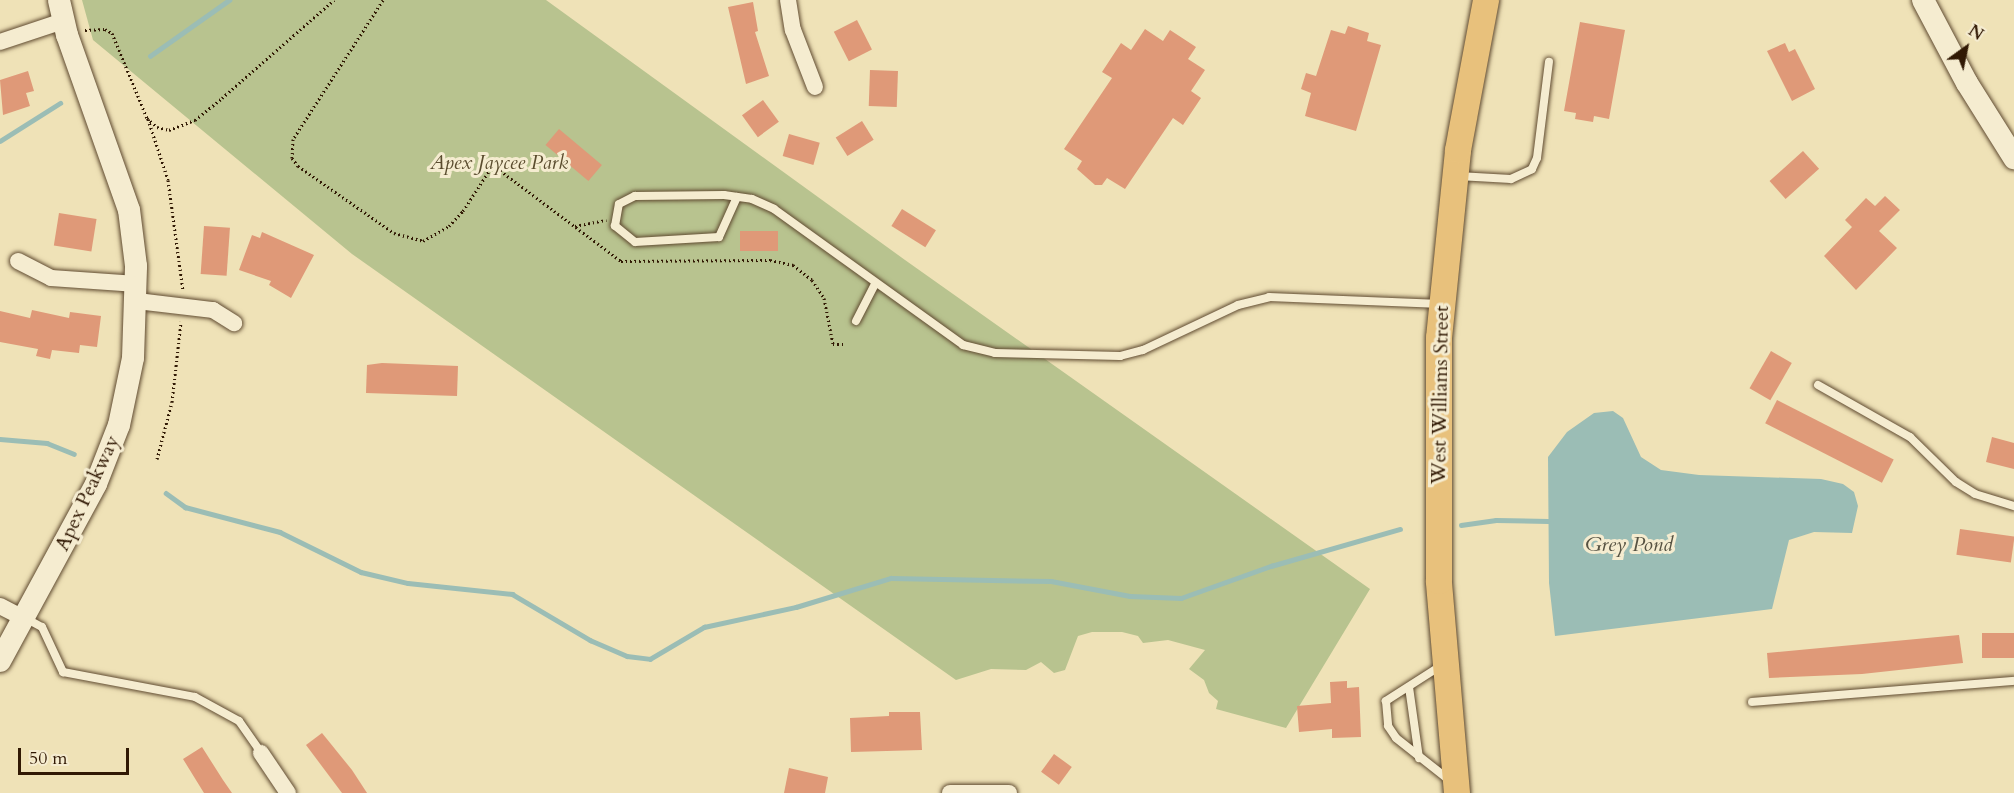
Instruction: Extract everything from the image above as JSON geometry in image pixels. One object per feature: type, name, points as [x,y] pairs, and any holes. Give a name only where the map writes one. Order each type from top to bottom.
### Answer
[{"type":"main road","name":"West Williams Street","points":[[1459,787],[1444,663],[1437,483],[1441,304],[1455,176],[1486,0]]},
{"type":"main road","points":[[1923,0],[1967,83],[2014,158]]},
{"type":"main road","name":"Apex Peakway","points":[[0,661],[96,484],[119,424],[133,358],[137,293],[129,210],[67,18]]},
{"type":"street","points":[[788,0],[793,30],[816,87]]},
{"type":"street","points":[[0,42],[67,18]]},
{"type":"street","points":[[18,261],[51,278],[137,293],[213,310],[234,323]]},
{"type":"street","points":[[0,606],[24,618]]},
{"type":"street","points":[[261,753],[288,793]]},
{"type":"street","points":[[950,793],[1009,793]]},
{"type":"lane","points":[[1455,176],[1512,179],[1532,169],[1537,158],[1549,62]]},
{"type":"lane","points":[[737,197],[718,237],[635,242],[615,226],[619,204],[635,196],[737,197],[774,209],[875,284],[963,345],[995,353],[1059,357],[1120,356],[1143,350],[1238,305],[1269,297],[1441,304]]},
{"type":"lane","points":[[856,321],[875,284]]},
{"type":"lane","points":[[1818,385],[1910,437],[1956,482],[1975,494],[2014,506]]},
{"type":"lane","points":[[24,618],[42,627],[63,672],[195,697],[239,721],[261,753]]},
{"type":"lane","points":[[1444,663],[1386,701],[1388,726],[1419,758],[1459,787]]},
{"type":"lane","points":[[1752,702],[2014,681]]},
{"type":"lane","points":[[1409,687],[1419,758]]},
{"type":"path","points":[[147,118],[157,127],[169,130],[195,120],[334,0]]},
{"type":"path","points":[[383,0],[293,139],[292,158],[298,166],[408,240],[423,241],[448,226],[493,165],[621,261],[770,260],[793,265],[812,280],[824,298],[833,344],[845,344]]},
{"type":"path","points":[[67,18],[112,33],[147,118],[168,180],[183,294]]},
{"type":"path","points":[[575,226],[605,220]]},
{"type":"path","points":[[157,459],[172,402],[182,317]]},
{"type":"green space","name":"Apex Jaycee Park","points":[[82,0],[546,0],[905,260],[1370,589],[1286,728],[1216,709],[1218,701],[1209,693],[1204,680],[1189,669],[1205,650],[1168,640],[1143,643],[1138,636],[1122,632],[1092,632],[1078,636],[1065,670],[1054,673],[1041,662],[1026,670],[991,669],[956,680],[352,254],[93,40]]},
{"type":"water","name":"Grey Pond","points":[[1613,411],[1623,418],[1641,457],[1661,470],[1699,475],[1821,479],[1843,484],[1854,492],[1858,506],[1852,533],[1814,532],[1789,540],[1772,609],[1555,636],[1549,583],[1548,457],[1567,432],[1594,413]]},
{"type":"building","points":[[753,2],[758,31],[755,32],[769,76],[746,84],[728,7]]},
{"type":"building","points":[[857,20],[872,49],[849,61],[834,32]]},
{"type":"building","points":[[1580,22],[1625,30],[1609,119],[1594,116],[1593,122],[1575,119],[1576,113],[1564,111]]},
{"type":"building","points":[[1348,26],[1369,33],[1367,41],[1381,45],[1356,131],[1305,116],[1311,93],[1301,89],[1306,73],[1316,76],[1331,30],[1345,34]]},
{"type":"building","points":[[1145,29],[1163,41],[1170,30],[1196,47],[1188,59],[1205,70],[1191,91],[1201,98],[1183,125],[1173,118],[1125,189],[1107,178],[1102,185],[1095,185],[1077,169],[1082,161],[1064,149],[1112,78],[1102,72],[1121,43],[1131,50]]},
{"type":"building","points":[[1785,43],[1789,52],[1795,49],[1815,89],[1792,101],[1767,51]]},
{"type":"building","points":[[870,70],[898,71],[897,107],[869,106]]},
{"type":"building","points":[[28,71],[34,91],[26,93],[30,106],[3,115],[0,80]]},
{"type":"building","points":[[763,100],[779,122],[758,137],[742,115]]},
{"type":"building","points":[[862,121],[874,140],[847,156],[836,137]]},
{"type":"building","points":[[559,129],[602,165],[588,181],[546,145]]},
{"type":"building","points":[[789,134],[820,143],[813,165],[783,156]]},
{"type":"building","points":[[1803,151],[1819,169],[1786,199],[1770,181]]},
{"type":"building","points":[[1885,196],[1900,210],[1879,231],[1897,248],[1856,290],[1824,256],[1852,227],[1845,220],[1866,198],[1875,206]]},
{"type":"building","points":[[902,209],[936,230],[925,247],[891,226]]},
{"type":"building","points":[[59,213],[97,219],[91,252],[54,246]]},
{"type":"building","points":[[204,226],[230,228],[227,276],[201,274]]},
{"type":"building","points":[[740,231],[778,231],[778,251],[740,251]]},
{"type":"building","points":[[262,232],[314,255],[291,298],[269,285],[271,281],[239,270],[252,235],[260,238]]},
{"type":"building","points":[[32,310],[69,318],[70,312],[101,316],[97,347],[80,345],[79,353],[52,350],[50,359],[36,356],[38,349],[0,342],[0,311],[30,318]]},
{"type":"building","points":[[1771,351],[1792,363],[1770,400],[1750,388]]},
{"type":"building","points":[[382,363],[458,366],[457,396],[366,393],[367,365]]},
{"type":"building","points":[[1777,400],[1894,459],[1882,483],[1765,423]]},
{"type":"building","points":[[1992,437],[2014,443],[2014,469],[1986,462]]},
{"type":"building","points":[[1960,529],[2014,537],[2011,562],[1956,555]]},
{"type":"building","points":[[1982,633],[2014,633],[2014,658],[1982,658]]},
{"type":"building","points":[[1959,635],[1963,663],[1862,674],[1769,678],[1767,653]]},
{"type":"building","points":[[1347,681],[1347,688],[1359,687],[1361,737],[1332,738],[1332,729],[1299,732],[1297,706],[1331,703],[1330,682]]},
{"type":"building","points":[[889,712],[920,712],[922,750],[851,752],[850,718],[889,716]]},
{"type":"building","points":[[322,733],[352,770],[367,793],[342,793],[306,745]]},
{"type":"building","points":[[202,747],[232,793],[204,793],[183,759]]},
{"type":"building","points":[[1054,754],[1072,767],[1059,785],[1041,772]]},
{"type":"building","points":[[789,768],[828,777],[825,793],[784,793]]},
{"type":"waterway","points":[[150,56],[229,0]]},
{"type":"waterway","points":[[0,141],[60,103]]},
{"type":"waterway","points":[[0,439],[47,443],[74,454]]},
{"type":"waterway","points":[[166,493],[185,507],[280,532],[361,572],[408,583],[512,594],[590,640],[627,656],[650,659],[704,627],[796,607],[891,578],[1051,581],[1130,596],[1181,598],[1271,566],[1400,529]]},
{"type":"waterway","points":[[1461,525],[1496,520],[1548,521]]}]
